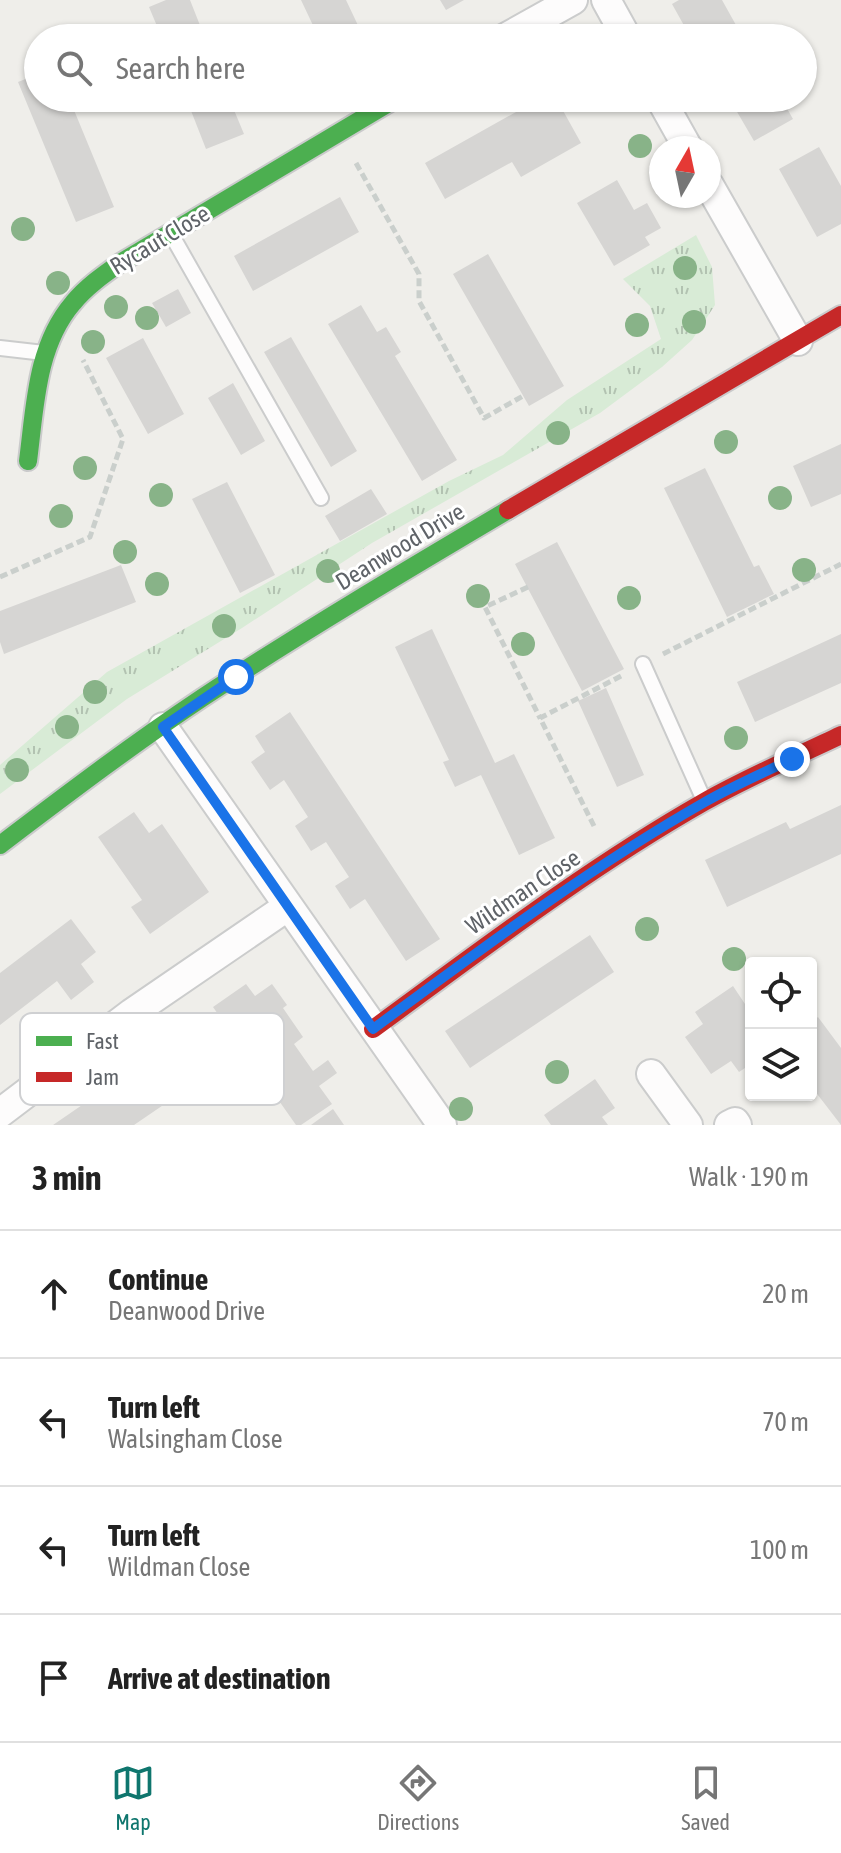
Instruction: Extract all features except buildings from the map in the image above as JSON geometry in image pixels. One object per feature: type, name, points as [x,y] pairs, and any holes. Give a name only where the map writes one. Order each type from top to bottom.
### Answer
[{"type":"street","points":[[530,24],[573,0]]},
{"type":"street","points":[[606,0],[619,24]]},
{"type":"street","name":"Rycaut Close","points":[[28,461],[45,353],[61,316],[77,294],[97,277],[372,112]]},
{"type":"street","points":[[668,112],[681,136]]},
{"type":"street","points":[[721,206],[798,341]]},
{"type":"street","name":"Deanwood Drive","points":[[0,845],[88,778],[236,677],[370,593],[841,315]]},
{"type":"street","points":[[163,727],[442,1125]]},
{"type":"street","name":"Wildman Close","points":[[373,1029],[473,955],[705,802],[841,735]]},
{"type":"street","points":[[132,1013],[287,907]]},
{"type":"street","points":[[651,1074],[688,1125]]},
{"type":"street","points":[[0,1113],[20,1098]]},
{"type":"street","points":[[729,1125],[735,1122],[737,1125]]},
{"type":"lane","points":[[171,234],[321,498]]},
{"type":"lane","points":[[0,348],[45,353]]},
{"type":"lane","points":[[643,664],[705,802]]},
{"type":"path","points":[[339,131],[419,274],[419,301],[484,418],[523,396]]},
{"type":"path","points":[[0,577],[90,537],[123,439],[61,316]]},
{"type":"path","points":[[540,718],[841,564]]},
{"type":"path","points":[[528,587],[485,607],[612,861]]},
{"type":"green space","points":[[696,235],[712,267],[715,305],[692,340],[662,367],[600,413],[372,543],[127,699],[0,794],[0,765],[107,672],[449,481],[503,455],[567,400],[661,339],[650,306],[623,279]]},
{"type":"traffic: fast","points":[[28,461],[44,358],[61,320],[83,292],[120,263],[373,112]]},
{"type":"traffic: fast","points":[[0,845],[202,698],[508,510]]},
{"type":"traffic: jam","points":[[508,510],[841,315]]},
{"type":"traffic: jam","points":[[373,1029],[536,911],[661,827],[738,784],[841,735]]},
{"type":"route","points":[[236,677],[163,727],[373,1029],[473,955],[646,839],[705,802],[792,759]]}]
